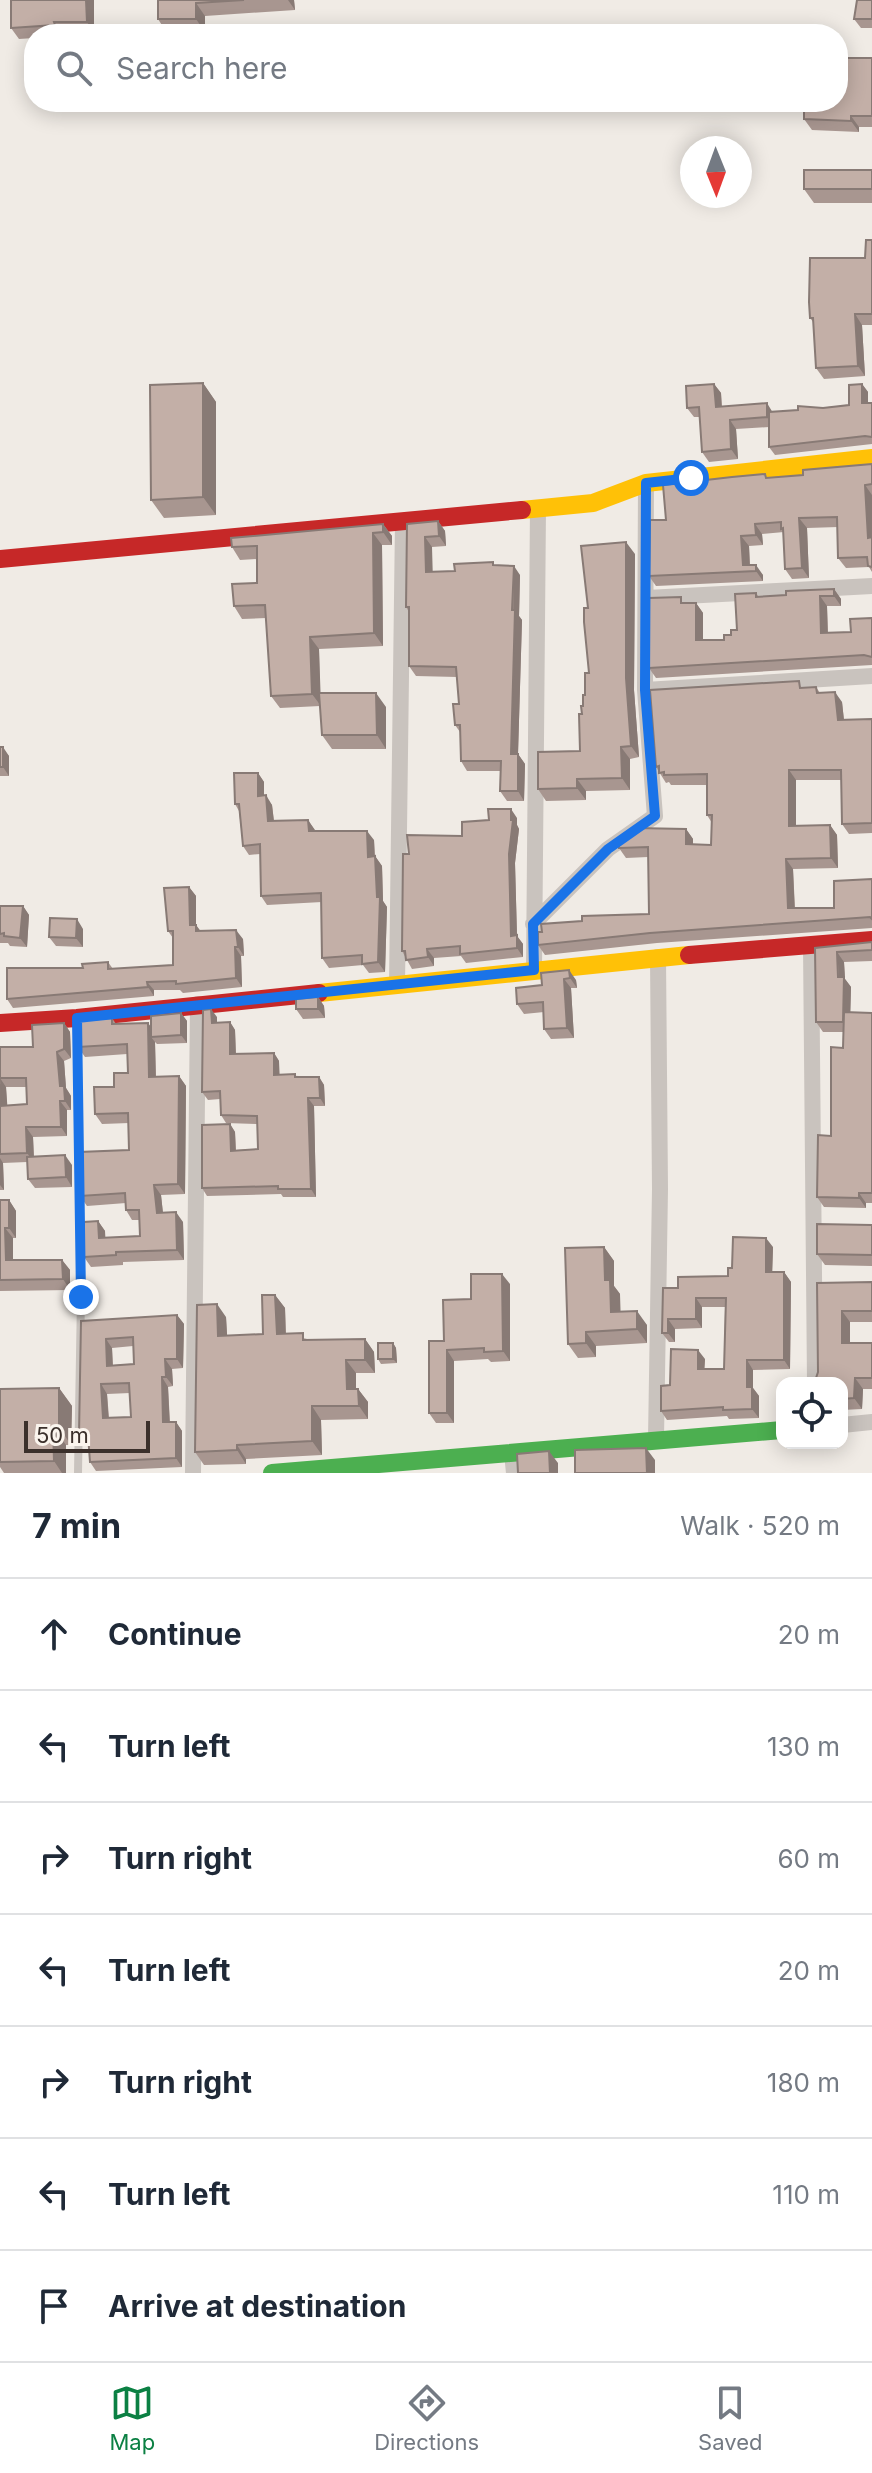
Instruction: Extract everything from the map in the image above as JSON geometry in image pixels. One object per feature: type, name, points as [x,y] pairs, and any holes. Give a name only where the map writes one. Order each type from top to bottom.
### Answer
[{"type":"street","points":[[0,559],[593,503],[646,483],[872,458]]},
{"type":"street","points":[[533,924],[608,849],[655,816],[645,690],[646,483]]},
{"type":"street","points":[[534,970],[538,508]]},
{"type":"street","points":[[397,985],[403,521]]},
{"type":"street","points":[[647,598],[872,586]]},
{"type":"street","points":[[645,690],[872,676]]},
{"type":"street","points":[[0,1023],[77,1018],[658,957],[872,940]]},
{"type":"street","points":[[811,945],[815,1377]]},
{"type":"street","points":[[656,1439],[660,1189],[658,957]]},
{"type":"street","points":[[193,1473],[198,1004]]},
{"type":"street","points":[[848,1424],[872,1422]]},
{"type":"street","points":[[272,1473],[776,1430]]},
{"type":"street","points":[[512,1453],[514,1473]]},
{"type":"lane","points":[[77,1018],[81,1297],[78,1473]]},
{"type":"building","points":[[11,0],[86,0],[87,22],[24,24],[24,27],[11,28]]},
{"type":"building","points":[[158,0],[244,0],[196,3],[196,19],[158,19]]},
{"type":"building","points":[[857,0],[872,0],[872,19],[854,19]]},
{"type":"building","points":[[848,58],[872,58],[872,116],[851,116],[851,121],[804,119],[804,112],[848,112]]},
{"type":"building","points":[[804,170],[872,170],[872,189],[804,189]]},
{"type":"building","points":[[866,240],[872,240],[872,314],[855,314],[858,366],[816,368],[809,302],[810,258],[865,258]]},
{"type":"building","points":[[203,383],[203,497],[151,500],[150,385]]},
{"type":"building","points":[[714,384],[716,407],[767,403],[767,417],[730,420],[731,449],[702,452],[699,407],[687,408],[686,386]]},
{"type":"building","points":[[862,384],[862,403],[872,403],[872,437],[769,447],[769,412],[798,410],[798,406],[823,408],[849,405],[849,385]]},
{"type":"building","points":[[872,464],[872,484],[865,485],[868,538],[872,537],[872,567],[868,566],[867,557],[838,558],[837,517],[799,518],[802,568],[785,569],[781,522],[755,524],[756,535],[741,536],[743,565],[756,565],[756,571],[649,576],[650,520],[666,520],[663,485],[765,474],[766,478],[803,475],[803,470]]},
{"type":"building","points":[[438,521],[439,536],[425,537],[426,572],[455,571],[454,564],[493,562],[493,565],[514,566],[511,754],[518,754],[518,791],[500,791],[501,761],[461,761],[460,725],[455,725],[453,704],[459,704],[456,667],[409,666],[407,524]]},
{"type":"building","points":[[383,524],[383,532],[373,533],[374,633],[310,637],[312,694],[271,696],[265,605],[234,606],[232,584],[257,583],[257,546],[232,547],[231,538]]},
{"type":"building","points":[[626,542],[626,678],[631,746],[621,747],[622,778],[577,779],[577,788],[538,789],[538,752],[580,751],[579,714],[582,714],[585,695],[585,673],[589,673],[584,622],[584,608],[588,608],[581,546]]},
{"type":"building","points":[[834,589],[834,596],[820,596],[821,633],[851,632],[850,619],[872,618],[872,657],[649,668],[649,598],[681,597],[681,603],[696,603],[696,640],[724,640],[724,635],[731,635],[731,630],[737,630],[735,594],[756,593],[756,597],[786,595],[786,591]]},
{"type":"building","points":[[799,681],[800,688],[816,687],[817,693],[835,692],[838,720],[872,719],[872,823],[842,824],[841,770],[789,770],[789,826],[830,825],[831,858],[786,859],[788,908],[834,908],[834,881],[872,879],[872,919],[650,933],[538,945],[541,924],[582,921],[582,916],[649,914],[648,847],[619,848],[619,840],[636,828],[686,829],[686,844],[711,845],[712,815],[707,815],[707,774],[664,775],[664,772],[659,773],[659,766],[656,767],[650,690]]},
{"type":"building","points":[[319,693],[376,693],[377,735],[322,735]]},
{"type":"building","points":[[0,747],[3,747],[3,767],[0,767]]},
{"type":"building","points":[[234,773],[258,773],[258,796],[266,795],[268,821],[308,820],[309,831],[367,831],[368,857],[375,856],[377,897],[380,897],[378,962],[362,964],[362,955],[322,958],[321,893],[261,896],[260,844],[243,846],[239,804],[235,804]]},
{"type":"building","points":[[488,809],[511,809],[511,936],[517,935],[517,948],[460,954],[460,946],[427,949],[428,957],[406,960],[405,951],[402,951],[403,854],[409,854],[407,835],[462,836],[462,822],[489,820]]},
{"type":"building","points":[[189,887],[190,925],[196,925],[196,931],[236,930],[236,978],[176,984],[176,981],[147,982],[148,987],[7,999],[7,968],[83,968],[82,964],[108,962],[108,969],[173,965],[173,931],[168,931],[164,888]]},
{"type":"building","points":[[0,906],[23,906],[20,938],[0,934]]},
{"type":"building","points":[[50,918],[77,919],[76,938],[49,937]]},
{"type":"building","points":[[872,942],[872,950],[837,952],[838,977],[844,977],[843,1022],[816,1022],[815,948]]},
{"type":"building","points":[[569,970],[570,978],[564,979],[567,1028],[544,1029],[543,1002],[517,1004],[516,988],[542,985],[541,973]]},
{"type":"building","points":[[318,997],[318,1009],[296,1009],[296,999]]},
{"type":"building","points":[[211,1009],[212,1023],[230,1022],[230,1054],[274,1053],[274,1075],[319,1077],[320,1098],[308,1098],[311,1189],[278,1189],[278,1186],[202,1188],[202,1125],[230,1124],[231,1151],[258,1149],[257,1116],[221,1115],[220,1091],[202,1092],[203,1010]]},
{"type":"building","points":[[844,1012],[872,1013],[872,1193],[859,1193],[859,1198],[817,1197],[818,1135],[831,1136],[831,1047],[843,1048]]},
{"type":"building","points":[[181,1013],[181,1035],[151,1037],[151,1016]]},
{"type":"building","points":[[112,1018],[112,1024],[148,1023],[149,1077],[179,1076],[178,1184],[154,1185],[157,1213],[176,1212],[177,1250],[116,1252],[116,1255],[84,1257],[84,1222],[98,1221],[99,1238],[140,1236],[139,1210],[126,1210],[125,1193],[80,1196],[79,1152],[129,1150],[128,1113],[95,1114],[94,1087],[114,1087],[114,1073],[128,1073],[127,1044],[78,1047],[77,1021]]},
{"type":"building","points":[[64,1023],[64,1049],[57,1052],[60,1086],[64,1086],[65,1101],[60,1101],[61,1127],[26,1127],[27,1153],[0,1154],[0,1084],[1,1106],[27,1104],[26,1078],[0,1078],[0,1047],[33,1047],[32,1025]]},
{"type":"building","points":[[65,1155],[66,1177],[28,1179],[27,1157]]},
{"type":"building","points":[[0,1200],[9,1200],[9,1228],[5,1228],[6,1260],[62,1260],[63,1279],[0,1280]]},
{"type":"building","points":[[817,1224],[872,1225],[872,1255],[817,1254]]},
{"type":"building","points":[[733,1237],[766,1238],[766,1272],[784,1272],[784,1360],[747,1360],[747,1387],[752,1387],[752,1409],[723,1410],[723,1407],[661,1411],[661,1386],[670,1385],[671,1349],[698,1350],[698,1369],[724,1369],[726,1298],[696,1298],[696,1319],[668,1319],[668,1333],[662,1333],[663,1288],[678,1288],[678,1277],[728,1276],[728,1268],[732,1268]]},
{"type":"building","points":[[604,1247],[605,1280],[610,1280],[611,1312],[637,1311],[637,1329],[586,1332],[586,1343],[568,1344],[565,1248]]},
{"type":"building","points":[[471,1274],[502,1274],[503,1351],[484,1352],[484,1348],[447,1350],[447,1413],[429,1413],[429,1341],[444,1341],[443,1300],[471,1299]]},
{"type":"building","points":[[872,1282],[872,1311],[842,1311],[842,1343],[872,1343],[872,1378],[855,1378],[854,1398],[848,1398],[848,1377],[816,1377],[817,1283]]},
{"type":"building","points":[[262,1295],[275,1295],[277,1334],[303,1333],[303,1340],[365,1339],[365,1360],[346,1360],[347,1389],[358,1389],[359,1406],[312,1406],[312,1441],[237,1445],[237,1450],[195,1452],[197,1305],[217,1304],[218,1336],[263,1334]]},
{"type":"building","points":[[177,1315],[177,1359],[165,1359],[166,1377],[162,1377],[163,1422],[176,1422],[176,1458],[90,1462],[88,1435],[79,1435],[81,1321]],"holes":[[[133,1337],[134,1364],[107,1366],[106,1339]],[[129,1383],[131,1417],[103,1418],[101,1384]]]},
{"type":"building","points":[[378,1343],[393,1343],[393,1359],[378,1359]]},
{"type":"building","points":[[59,1388],[59,1427],[53,1427],[54,1461],[0,1462],[0,1389]]},
{"type":"building","points":[[646,1448],[647,1473],[575,1473],[575,1450]]},
{"type":"building","points":[[549,1451],[550,1473],[518,1473],[517,1454]]},
{"type":"traffic: fast","points":[[272,1473],[776,1431]]},
{"type":"traffic: slow","points":[[522,510],[593,503],[646,483],[872,458]]},
{"type":"traffic: slow","points":[[319,993],[689,955]]},
{"type":"traffic: jam","points":[[0,559],[522,510]]},
{"type":"traffic: jam","points":[[689,955],[872,940]]},
{"type":"traffic: jam","points":[[0,1023],[319,993]]},
{"type":"route","points":[[81,1297],[77,1018],[534,970],[533,924],[608,849],[655,816],[645,690],[646,483],[691,478]]}]
